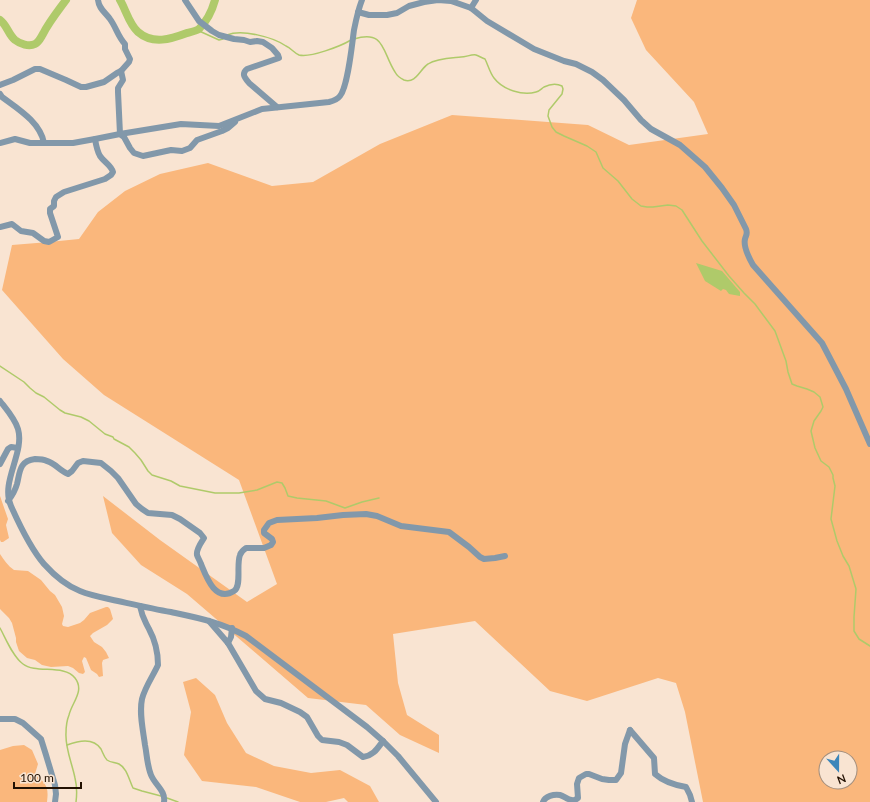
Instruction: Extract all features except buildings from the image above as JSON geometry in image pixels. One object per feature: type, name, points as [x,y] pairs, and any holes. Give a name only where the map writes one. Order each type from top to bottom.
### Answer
[{"type":"street","points":[[0,85],[35,69],[40,69],[81,87],[86,87],[104,82],[121,71],[129,62],[130,58],[125,49],[125,44],[111,20],[100,8],[98,0]]},
{"type":"street","points":[[185,0],[198,21],[220,35],[250,42],[263,42],[272,48],[280,58],[247,69],[244,72],[244,75],[249,83],[277,107]]},
{"type":"street","points":[[0,144],[15,139],[44,143],[73,143],[181,124],[219,126],[262,109],[336,100],[341,95],[345,84],[358,12],[362,0]]},
{"type":"street","points":[[358,12],[369,15],[387,15],[424,2],[438,0],[451,1],[472,8],[487,21],[534,49],[564,61],[576,64],[592,72],[603,80],[651,129],[680,145],[705,167],[722,188],[734,205],[746,228],[747,233],[744,245],[749,258],[822,343],[846,389],[870,444]]},
{"type":"street","points":[[472,8],[476,0]]},
{"type":"street","points":[[121,71],[123,80],[118,88],[120,134],[124,137],[134,153],[143,156],[171,150],[182,151],[190,148],[197,140],[228,128],[239,118]]},
{"type":"street","points":[[0,94],[30,119],[41,134],[44,143]]},
{"type":"street","points":[[0,227],[12,224],[21,231],[33,233],[44,241],[49,242],[57,238],[58,237],[50,214],[50,209],[54,206],[56,197],[64,192],[105,179],[113,172],[112,167],[101,157],[95,139]]},
{"type":"street","points":[[0,401],[14,420],[18,430],[19,440],[8,488],[8,501],[34,550],[44,564],[60,579],[79,591],[140,606],[208,620],[232,628],[246,636],[367,727],[398,756],[436,802]]},
{"type":"street","points":[[0,464],[8,449],[11,447],[18,448]]},
{"type":"street","points":[[8,501],[15,490],[22,465],[30,460],[46,460],[53,463],[64,473],[68,474],[78,463],[83,461],[101,463],[112,471],[136,504],[142,509],[148,513],[172,515],[200,533],[204,538],[199,545],[196,554],[206,577],[215,590],[221,594],[233,592],[236,589],[238,584],[238,560],[240,553],[246,548],[264,548],[271,545],[273,542],[272,539],[264,533],[264,530],[269,523],[277,520],[366,514],[378,516],[401,526],[449,532],[480,557],[495,558],[505,556]]},
{"type":"street","points":[[140,606],[142,616],[154,641],[158,662],[158,665],[144,692],[142,700],[141,709],[146,758],[151,776],[163,793],[164,802]]},
{"type":"street","points":[[208,620],[228,643],[256,691],[265,699],[282,703],[307,717],[322,740],[339,742],[347,745],[363,756],[370,755],[383,741]]},
{"type":"street","points":[[228,643],[231,637],[232,628]]},
{"type":"street","points":[[0,718],[15,719],[23,723],[41,739],[55,785],[55,802]]},
{"type":"street","points":[[543,802],[544,799],[549,796],[560,795],[576,800],[578,798],[577,784],[579,778],[586,774],[602,779],[616,780],[621,773],[625,744],[630,730],[654,758],[655,774],[673,785],[686,787],[692,802]]},
{"type":"shaded area","points":[[637,0],[870,0],[870,802],[703,802],[685,712],[676,683],[658,678],[587,701],[550,691],[475,621],[393,634],[398,683],[407,715],[439,735],[439,753],[400,735],[366,705],[308,698],[187,594],[141,565],[112,533],[103,496],[160,540],[247,602],[277,584],[239,480],[104,395],[63,359],[2,290],[12,245],[79,239],[98,212],[125,191],[160,174],[208,163],[272,186],[313,182],[380,144],[452,115],[588,125],[629,145],[708,134],[694,102],[646,50],[631,18]]},
{"type":"shaded area","points":[[696,263],[722,271],[740,292],[740,296],[729,294],[723,289],[721,291],[705,281]]},
{"type":"shaded area","points":[[0,496],[8,519],[6,525],[9,538],[3,542],[0,540]]},
{"type":"shaded area","points":[[0,554],[6,563],[14,570],[28,571],[41,580],[55,595],[62,607],[64,616],[63,626],[68,627],[80,623],[90,613],[106,607],[110,609],[113,619],[107,625],[90,636],[94,642],[102,647],[109,658],[103,660],[102,663],[103,676],[99,677],[91,670],[86,658],[84,657],[82,661],[85,672],[83,674],[68,666],[51,667],[42,665],[35,660],[27,658],[19,651],[12,623],[0,609]]},
{"type":"shaded area","points":[[196,678],[215,695],[227,723],[246,753],[274,766],[311,773],[340,770],[370,786],[379,802],[348,802],[344,798],[326,802],[300,802],[256,787],[202,781],[184,755],[191,712],[183,682]]},
{"type":"shaded area","points":[[24,745],[32,750],[38,764],[35,774],[46,786],[48,792],[47,802],[0,802],[0,750],[13,746]]},
{"type":"waterway","points":[[0,20],[15,40],[25,45],[33,45],[39,41],[66,0]]},
{"type":"waterway","points":[[120,0],[135,29],[144,36],[156,40],[168,39],[199,29],[209,16],[215,0]]},
{"type":"waterway","points":[[197,30],[219,40],[223,39]]},
{"type":"waterway","points":[[227,35],[233,33],[249,33],[266,37],[288,47],[299,55],[310,55],[325,51],[351,40]]},
{"type":"waterway","points":[[354,39],[372,37],[377,40],[381,44],[399,77],[408,81],[415,78],[428,64],[444,59],[477,55],[485,59],[494,78],[508,89],[531,93],[537,92],[544,87],[551,85],[558,84],[562,86],[562,94],[549,110],[548,116],[552,127],[556,132],[587,146],[596,152],[603,168],[618,181],[632,199],[641,206],[653,207],[668,205],[676,206],[682,210],[702,241],[729,276],[755,304],[775,331],[786,361],[792,384],[814,392],[820,397],[823,407],[814,421],[811,431],[815,448],[821,461],[829,467],[833,475],[835,486],[831,519],[837,541],[849,566],[856,589],[854,631],[859,639],[870,646]]},
{"type":"waterway","points":[[0,366],[24,382],[36,393],[44,397],[60,410],[89,421],[105,434],[129,447],[152,475],[171,481],[180,486],[215,493],[239,493],[257,490],[277,482],[282,483],[288,496],[326,501],[345,508],[379,498]]},
{"type":"waterway","points":[[0,628],[13,652],[23,664],[29,667],[64,671],[75,678],[78,683],[78,692],[68,717],[66,733],[68,750],[76,784],[76,802]]},
{"type":"waterway","points":[[67,745],[80,741],[90,741],[98,745],[107,760],[119,764],[124,768],[133,788],[161,796]]},
{"type":"waterway","points":[[167,798],[178,802]]}]
